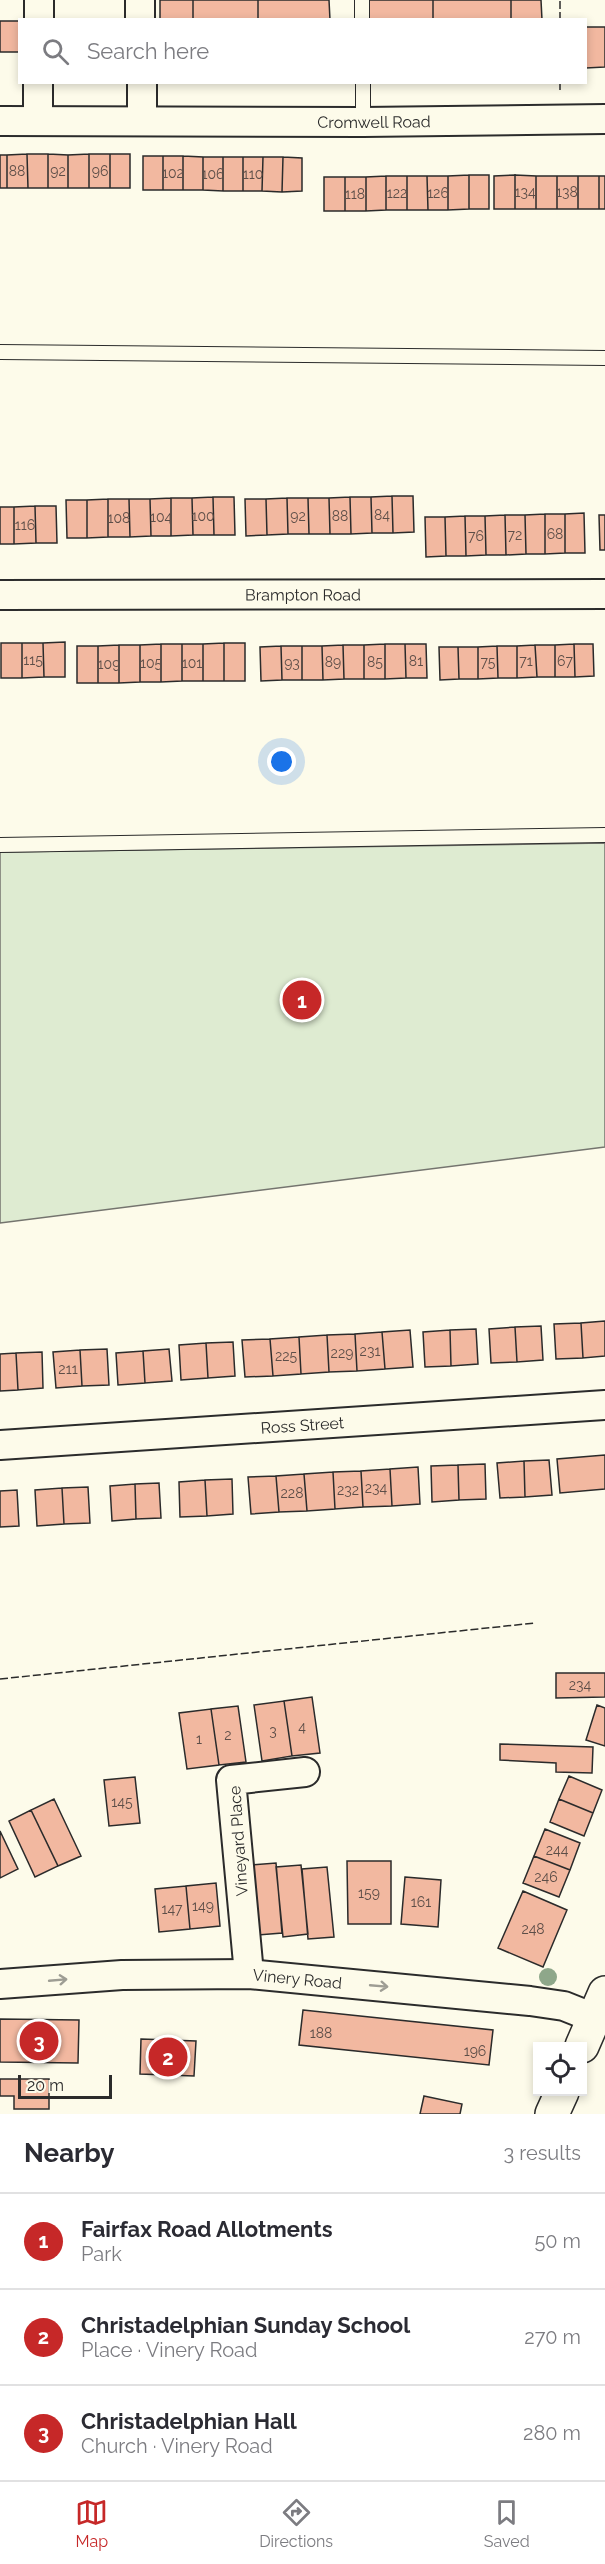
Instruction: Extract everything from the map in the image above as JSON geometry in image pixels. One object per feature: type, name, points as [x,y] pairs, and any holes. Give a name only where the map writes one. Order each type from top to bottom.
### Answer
[{"type":"street","points":[[39,0],[39,18]]},
{"type":"street","points":[[140,0],[140,18]]},
{"type":"street","points":[[38,84],[39,121]]},
{"type":"street","points":[[141,84],[142,121]]},
{"type":"street","name":"Cromwell Road","points":[[0,121],[363,122],[605,119]]},
{"type":"street","name":"Brampton Road","points":[[0,595],[605,594]]},
{"type":"street","name":"Ross Street","points":[[0,1445],[605,1405]]},
{"type":"street","name":"Vineyard Place","points":[[249,1974],[231,1779],[305,1772]]},
{"type":"street","name":"Vinery Road","points":[[0,1984],[122,1975],[249,1974],[530,2001],[564,2006],[594,2019]]},
{"type":"street","points":[[552,2114],[560,2096]]},
{"type":"lane","points":[[362,0],[362,18]]},
{"type":"lane","points":[[363,84],[363,122]]},
{"type":"lane","points":[[0,352],[605,358]]},
{"type":"lane","points":[[0,845],[605,835]]},
{"type":"green space","points":[[605,843],[605,1147],[0,1223],[0,852]]},
{"type":"building","points":[[160,0],[193,0],[193,18],[160,18]]},
{"type":"building","points":[[193,0],[258,0],[258,18],[193,18]]},
{"type":"building","points":[[258,0],[329,0],[330,18],[258,18]]},
{"type":"building","points":[[369,0],[433,0],[433,18],[369,18]]},
{"type":"building","points":[[433,0],[511,0],[511,18],[433,18]]},
{"type":"building","points":[[511,0],[541,0],[542,18],[511,18]]},
{"type":"building","points":[[0,21],[18,21],[18,52],[0,52]]},
{"type":"building","points":[[587,27],[605,27],[605,67],[587,68]]},
{"type":"building","points":[[27,154],[28,188],[7,188],[7,155]]},
{"type":"building","points":[[27,154],[48,154],[48,188],[28,188]]},
{"type":"building","points":[[48,154],[68,155],[68,188],[48,188]]},
{"type":"building","points":[[89,154],[89,188],[68,188],[68,155]]},
{"type":"building","points":[[89,154],[110,154],[110,188],[89,188]]},
{"type":"building","points":[[110,154],[130,154],[130,188],[110,188]]},
{"type":"building","points":[[0,155],[7,155],[7,188],[0,188]]},
{"type":"building","points":[[143,156],[163,156],[163,190],[143,190]]},
{"type":"building","points":[[163,156],[183,156],[183,190],[163,190]]},
{"type":"building","points":[[183,156],[203,157],[203,190],[183,190]]},
{"type":"building","points":[[203,157],[223,157],[223,191],[203,190]]},
{"type":"building","points":[[223,157],[243,157],[243,191],[223,191]]},
{"type":"building","points":[[243,157],[263,157],[262,191],[243,191]]},
{"type":"building","points":[[263,157],[283,157],[282,192],[262,191]]},
{"type":"building","points":[[283,157],[302,158],[302,191],[282,192]]},
{"type":"building","points":[[469,175],[469,209],[448,210],[448,176]]},
{"type":"building","points":[[469,175],[489,175],[489,209],[469,209]]},
{"type":"building","points":[[515,175],[515,209],[494,209],[494,176]]},
{"type":"building","points":[[515,175],[536,176],[536,209],[515,209]]},
{"type":"building","points":[[386,176],[386,210],[366,211],[366,177]]},
{"type":"building","points":[[386,176],[407,176],[407,210],[386,210]]},
{"type":"building","points":[[407,176],[427,176],[428,210],[407,210]]},
{"type":"building","points":[[427,176],[448,176],[448,210],[428,210]]},
{"type":"building","points":[[536,176],[557,176],[557,209],[536,209]]},
{"type":"building","points":[[557,176],[578,176],[578,209],[557,209]]},
{"type":"building","points":[[578,176],[599,176],[599,209],[578,209]]},
{"type":"building","points":[[599,176],[605,176],[605,209],[599,209]]},
{"type":"building","points":[[324,177],[345,177],[345,211],[324,211]]},
{"type":"building","points":[[345,177],[366,177],[366,211],[345,211]]},
{"type":"building","points":[[392,496],[413,496],[414,532],[393,533]]},
{"type":"building","points":[[392,496],[393,533],[372,533],[371,497]]},
{"type":"building","points":[[213,497],[234,497],[235,535],[214,535]]},
{"type":"building","points":[[213,497],[214,535],[193,535],[192,498]]},
{"type":"building","points":[[350,497],[371,497],[372,533],[351,534]]},
{"type":"building","points":[[350,497],[351,534],[330,534],[329,498]]},
{"type":"building","points":[[171,498],[192,498],[193,535],[171,536]]},
{"type":"building","points":[[171,498],[171,536],[151,536],[150,499]]},
{"type":"building","points":[[287,498],[308,498],[309,534],[288,534]]},
{"type":"building","points":[[287,498],[288,534],[267,535],[266,499]]},
{"type":"building","points":[[308,498],[329,498],[330,534],[309,534]]},
{"type":"building","points":[[108,499],[129,499],[130,537],[108,537]]},
{"type":"building","points":[[108,499],[108,537],[87,538],[87,500]]},
{"type":"building","points":[[129,499],[150,499],[151,536],[130,537]]},
{"type":"building","points":[[245,499],[266,499],[267,535],[246,536]]},
{"type":"building","points":[[66,500],[87,500],[87,538],[67,538]]},
{"type":"building","points":[[35,506],[56,506],[57,543],[36,543]]},
{"type":"building","points":[[35,506],[36,543],[14,544],[14,507]]},
{"type":"building","points":[[0,507],[14,507],[14,544],[0,544]]},
{"type":"building","points":[[584,513],[585,553],[565,553],[565,514]]},
{"type":"building","points":[[545,514],[565,514],[565,553],[545,554]]},
{"type":"building","points":[[545,514],[545,554],[526,554],[525,515]]},
{"type":"building","points":[[505,515],[525,515],[526,554],[506,555]]},
{"type":"building","points":[[505,515],[506,555],[486,555],[485,516]]},
{"type":"building","points":[[599,515],[605,515],[605,550],[600,550]]},
{"type":"building","points":[[465,516],[485,516],[486,555],[466,556]]},
{"type":"building","points":[[465,516],[466,556],[446,556],[445,517]]},
{"type":"building","points":[[425,517],[445,517],[446,556],[426,557]]},
{"type":"building","points":[[65,642],[65,677],[44,677],[43,643]]},
{"type":"building","points":[[1,643],[22,643],[22,678],[1,678]]},
{"type":"building","points":[[22,643],[43,643],[44,677],[22,678]]},
{"type":"building","points":[[224,643],[245,643],[245,681],[224,681]]},
{"type":"building","points":[[224,643],[224,681],[203,681],[203,644]]},
{"type":"building","points":[[161,644],[182,644],[182,681],[161,682]]},
{"type":"building","points":[[161,644],[161,682],[140,682],[140,645]]},
{"type":"building","points":[[182,644],[203,644],[203,681],[182,681]]},
{"type":"building","points":[[385,644],[405,644],[406,678],[385,679]]},
{"type":"building","points":[[385,644],[385,679],[364,679],[364,645]]},
{"type":"building","points":[[405,644],[426,644],[427,678],[406,678]]},
{"type":"building","points":[[574,644],[593,644],[594,676],[575,677]]},
{"type":"building","points":[[574,644],[575,677],[555,677],[555,645]]},
{"type":"building","points":[[119,645],[140,645],[140,682],[119,683]]},
{"type":"building","points":[[119,645],[119,683],[98,683],[98,646]]},
{"type":"building","points":[[343,645],[364,645],[364,679],[344,679]]},
{"type":"building","points":[[343,645],[344,679],[323,680],[322,646]]},
{"type":"building","points":[[535,645],[555,645],[555,677],[537,677]]},
{"type":"building","points":[[535,645],[537,677],[517,678],[517,646]]},
{"type":"building","points":[[77,646],[98,646],[98,683],[77,683]]},
{"type":"building","points":[[281,646],[302,646],[302,680],[282,680]]},
{"type":"building","points":[[281,646],[282,680],[261,681],[260,647]]},
{"type":"building","points":[[302,646],[322,646],[323,680],[302,680]]},
{"type":"building","points":[[497,646],[517,646],[517,678],[498,678]]},
{"type":"building","points":[[497,646],[498,678],[478,679],[478,647]]},
{"type":"building","points":[[439,647],[458,647],[459,679],[440,680]]},
{"type":"building","points":[[458,647],[478,647],[478,679],[459,679]]},
{"type":"building","points":[[605,1321],[605,1356],[583,1358],[581,1323]]},
{"type":"building","points":[[581,1323],[583,1358],[556,1359],[554,1324]]},
{"type":"building","points":[[541,1326],[543,1360],[517,1362],[515,1327]]},
{"type":"building","points":[[515,1327],[517,1362],[491,1363],[489,1329]]},
{"type":"building","points":[[476,1329],[478,1364],[451,1366],[450,1330]]},
{"type":"building","points":[[410,1330],[413,1367],[385,1369],[382,1332]]},
{"type":"building","points":[[450,1330],[451,1366],[425,1367],[423,1332]]},
{"type":"building","points":[[382,1332],[385,1369],[357,1371],[355,1334]]},
{"type":"building","points":[[355,1334],[357,1371],[329,1372],[327,1335]]},
{"type":"building","points":[[327,1335],[329,1372],[301,1374],[299,1337]]},
{"type":"building","points":[[299,1337],[301,1374],[273,1376],[270,1339]]},
{"type":"building","points":[[270,1339],[273,1376],[245,1377],[242,1340]]},
{"type":"building","points":[[233,1342],[235,1376],[208,1378],[206,1343]]},
{"type":"building","points":[[206,1343],[208,1378],[181,1380],[179,1345]]},
{"type":"building","points":[[107,1349],[109,1385],[82,1386],[80,1350]]},
{"type":"building","points":[[169,1349],[172,1381],[145,1383],[143,1351]]},
{"type":"building","points":[[80,1350],[82,1386],[56,1388],[53,1352]]},
{"type":"building","points":[[143,1351],[145,1383],[118,1385],[116,1353]]},
{"type":"building","points":[[42,1352],[43,1388],[18,1390],[16,1353]]},
{"type":"building","points":[[16,1353],[18,1390],[0,1391],[0,1354]]},
{"type":"building","points":[[605,1455],[605,1489],[560,1493],[557,1459]]},
{"type":"building","points":[[549,1460],[552,1495],[525,1497],[524,1461]]},
{"type":"building","points":[[524,1461],[525,1497],[500,1498],[497,1463]]},
{"type":"building","points":[[485,1464],[486,1499],[459,1500],[458,1465]]},
{"type":"building","points":[[458,1465],[459,1500],[432,1502],[431,1466]]},
{"type":"building","points":[[418,1467],[420,1504],[392,1506],[390,1469]]},
{"type":"building","points":[[390,1469],[392,1506],[363,1507],[361,1471]]},
{"type":"building","points":[[361,1471],[363,1507],[335,1509],[333,1472]]},
{"type":"building","points":[[333,1472],[335,1509],[307,1511],[304,1474]]},
{"type":"building","points":[[304,1474],[307,1511],[279,1512],[276,1476]]},
{"type":"building","points":[[276,1476],[279,1512],[251,1514],[248,1477]]},
{"type":"building","points":[[232,1479],[233,1514],[207,1516],[205,1480]]},
{"type":"building","points":[[205,1480],[207,1516],[180,1517],[179,1482]]},
{"type":"building","points":[[159,1483],[161,1518],[136,1519],[135,1484]]},
{"type":"building","points":[[135,1484],[136,1519],[112,1521],[110,1486]]},
{"type":"building","points":[[88,1487],[90,1523],[64,1524],[62,1488]]},
{"type":"building","points":[[62,1488],[64,1524],[37,1526],[35,1490]]},
{"type":"building","points":[[17,1490],[19,1526],[0,1527],[0,1491]]},
{"type":"building","points":[[556,1673],[605,1673],[605,1697],[556,1698]]},
{"type":"building","points":[[312,1697],[320,1753],[292,1756],[284,1701]]},
{"type":"building","points":[[284,1701],[292,1756],[262,1761],[254,1705]]},
{"type":"building","points":[[597,1705],[605,1708],[605,1746],[586,1740]]},
{"type":"building","points":[[238,1706],[246,1762],[219,1765],[211,1709]]},
{"type":"building","points":[[211,1709],[219,1765],[187,1769],[179,1713]]},
{"type":"building","points":[[500,1744],[593,1747],[592,1773],[556,1772],[556,1763],[500,1760]]},
{"type":"building","points":[[569,1776],[602,1790],[593,1813],[559,1799]]},
{"type":"building","points":[[135,1777],[140,1823],[109,1826],[104,1780]]},
{"type":"building","points":[[54,1799],[81,1856],[58,1866],[31,1810]]},
{"type":"building","points":[[559,1799],[593,1813],[584,1836],[550,1822]]},
{"type":"building","points":[[31,1810],[58,1866],[35,1877],[9,1821]]},
{"type":"building","points":[[545,1829],[580,1843],[570,1870],[534,1856]]},
{"type":"building","points":[[0,1831],[18,1869],[0,1878]]},
{"type":"building","points":[[534,1856],[570,1870],[559,1897],[523,1883]]},
{"type":"building","points":[[347,1861],[391,1861],[391,1924],[348,1924]]},
{"type":"building","points":[[276,1863],[282,1933],[258,1935],[251,1865]]},
{"type":"building","points":[[301,1865],[308,1934],[283,1937],[276,1867]]},
{"type":"building","points":[[327,1867],[334,1937],[308,1939],[302,1869]]},
{"type":"building","points":[[405,1877],[441,1880],[438,1927],[401,1924]]},
{"type":"building","points":[[216,1883],[220,1926],[190,1929],[186,1886]]},
{"type":"building","points":[[186,1886],[190,1929],[159,1932],[155,1889]]},
{"type":"building","points":[[523,1891],[567,1910],[543,1967],[498,1948]]},
{"type":"building","points":[[303,2010],[493,2030],[489,2065],[299,2045]]},
{"type":"building","points":[[0,2019],[79,2020],[78,2063],[0,2062]]},
{"type":"building","points":[[141,2039],[196,2041],[194,2076],[140,2074]]},
{"type":"building","points":[[0,2079],[49,2079],[49,2109],[14,2109],[14,2096],[0,2096]]},
{"type":"building","points":[[424,2096],[462,2104],[460,2114],[420,2114]]},
{"type":"fence","points":[[560,0],[560,18]]},
{"type":"fence","points":[[560,84],[560,90]]},
{"type":"fence","points":[[0,1679],[535,1623]]},
{"type":"place","name":"Fairfax Road Allotments","points":[[302,1000]]},
{"type":"place","name":"Christadelphian Hall","points":[[39,2041]]},
{"type":"place","name":"Christadelphian Sunday School","points":[[168,2057]]}]
